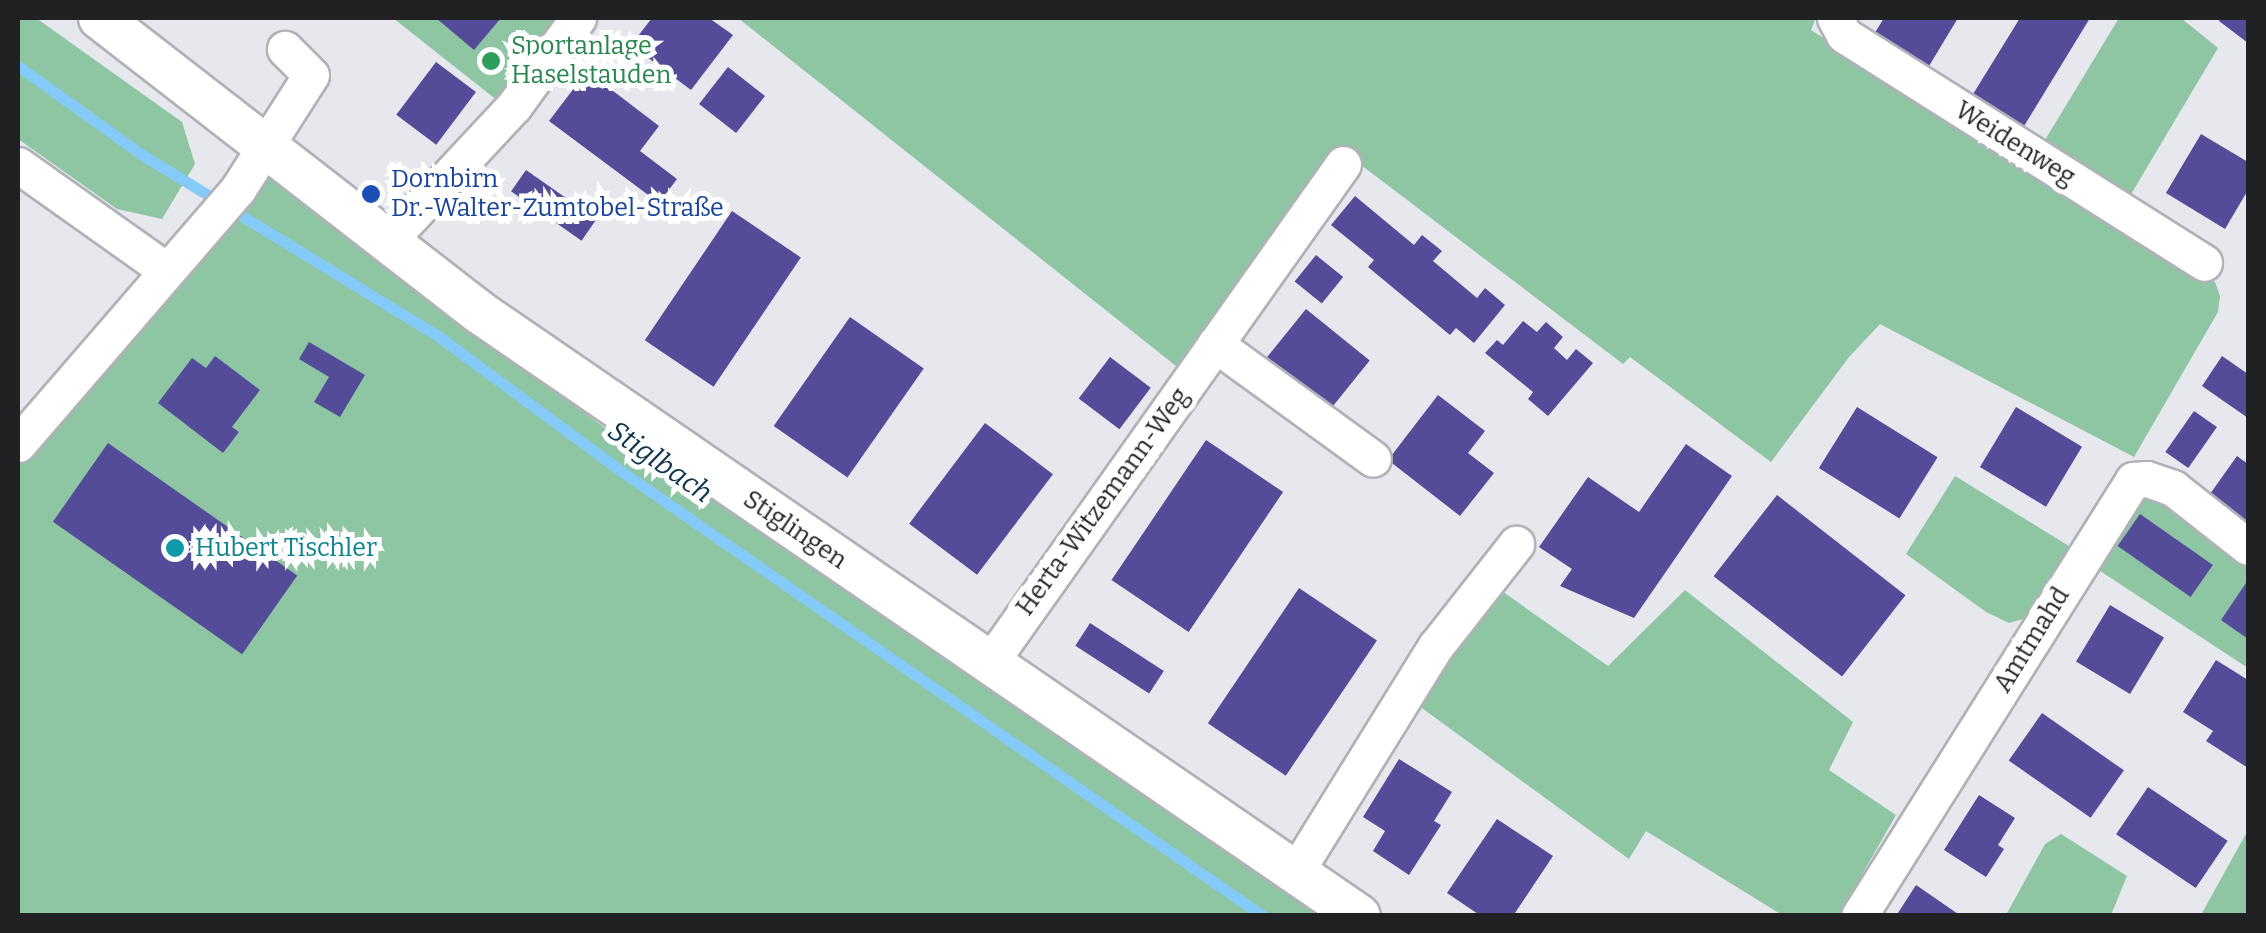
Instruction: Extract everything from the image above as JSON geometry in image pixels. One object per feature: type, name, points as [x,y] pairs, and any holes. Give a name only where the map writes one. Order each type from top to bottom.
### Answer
[{"type":"main road","name":"Stiglingen","points":[[100,18],[479,312],[1359,916]]},
{"type":"street","points":[[389,240],[514,106],[578,18]]},
{"type":"street","name":"Weidenweg","points":[[1835,18],[1844,35],[2204,263]]},
{"type":"street","points":[[18,444],[210,223],[268,145],[311,75],[284,48]]},
{"type":"street","name":"Herta-Witzemann-Weg","points":[[991,661],[1343,164]]},
{"type":"street","points":[[18,165],[166,270]]},
{"type":"street","points":[[1215,344],[1373,459]]},
{"type":"street","name":"Amtmahd","points":[[1858,916],[2132,480],[2147,479],[2173,488],[2248,547]]},
{"type":"street","points":[[1295,873],[1436,646],[1516,544]]},
{"type":"green space","points":[[18,18],[36,18],[182,122],[195,164],[162,219],[117,209],[18,139]]},
{"type":"green space","name":"Sportanlage Haselstauden","points":[[393,18],[563,18],[503,105]]},
{"type":"green space","points":[[738,18],[1816,18],[1811,30],[2134,236],[2215,282],[2220,296],[2218,312],[2134,457],[1880,324],[1849,357],[1771,462],[1630,357],[1623,364],[1340,149],[1176,366]]},
{"type":"green space","points":[[2119,18],[2181,18],[2218,48],[2127,201],[2042,145]]},
{"type":"green space","points":[[267,152],[452,314],[633,449],[975,662],[1329,916],[18,916],[18,452]]},
{"type":"green space","points":[[1955,476],[2069,546],[2072,554],[2030,617],[2009,623],[1986,612],[1906,554]]},
{"type":"green space","points":[[2142,496],[2166,500],[2248,564],[2248,668],[2094,567]]},
{"type":"green space","points":[[1499,589],[1608,666],[1685,590],[1853,722],[1829,770],[1896,815],[1839,915],[1782,915],[1646,831],[1629,859],[1415,703]]},
{"type":"green space","points":[[2248,830],[2248,915],[2201,915]]},
{"type":"green space","points":[[2061,834],[2127,876],[2111,915],[2006,915],[2045,844]]},
{"type":"building","points":[[436,18],[501,18],[474,50]]},
{"type":"building","points":[[652,18],[709,18],[733,35],[691,90],[631,45]]},
{"type":"building","points":[[1884,18],[1958,18],[1926,71],[1871,39]]},
{"type":"building","points":[[2020,18],[2090,18],[2021,131],[1970,99]]},
{"type":"building","points":[[2248,18],[2248,43],[2219,21]]},
{"type":"building","points":[[436,62],[476,92],[436,145],[396,115]]},
{"type":"building","points":[[728,67],[765,96],[736,133],[699,104]]},
{"type":"building","points":[[587,71],[659,126],[640,151],[677,179],[659,203],[549,121]]},
{"type":"building","points":[[2201,134],[2248,162],[2248,190],[2225,229],[2166,193]]},
{"type":"building","points":[[526,170],[596,219],[582,241],[511,191]]},
{"type":"building","points":[[1355,196],[1414,245],[1422,235],[1442,251],[1433,261],[1477,298],[1485,288],[1505,305],[1474,343],[1456,328],[1450,335],[1368,267],[1374,260],[1331,225]]},
{"type":"building","points":[[732,211],[801,257],[714,387],[645,340]]},
{"type":"building","points":[[1316,255],[1343,277],[1322,303],[1295,281]]},
{"type":"building","points":[[1306,309],[1370,361],[1327,413],[1263,362]]},
{"type":"building","points":[[850,317],[924,369],[847,478],[774,426]]},
{"type":"building","points":[[1523,321],[1537,332],[1546,322],[1563,337],[1554,348],[1567,360],[1576,349],[1593,363],[1548,416],[1528,399],[1533,392],[1485,353],[1497,340],[1503,345]]},
{"type":"building","points":[[309,342],[365,375],[340,417],[314,402],[329,377],[299,359]]},
{"type":"building","points":[[215,356],[260,390],[232,427],[239,432],[223,453],[158,403],[192,358],[206,368]]},
{"type":"building","points":[[2222,356],[2248,374],[2248,418],[2202,386]]},
{"type":"building","points":[[1110,357],[1151,388],[1119,429],[1079,399]]},
{"type":"building","points":[[1438,395],[1485,431],[1468,453],[1494,473],[1460,516],[1388,460]]},
{"type":"building","points":[[1857,407],[1938,457],[1899,518],[1819,468]]},
{"type":"building","points":[[2016,407],[2082,447],[2046,507],[1980,467]]},
{"type":"building","points":[[2194,411],[2217,427],[2188,468],[2165,452]]},
{"type":"building","points":[[985,423],[1053,474],[977,575],[909,524]]},
{"type":"building","points":[[1206,440],[1283,492],[1189,632],[1111,580]]},
{"type":"building","name":"Hubert Tischler","points":[[108,443],[297,575],[242,654],[53,522]]},
{"type":"building","points":[[1686,444],[1732,476],[1634,618],[1560,586],[1572,569],[1539,547],[1588,477],[1639,512]]},
{"type":"building","points":[[2237,456],[2248,464],[2248,531],[2205,501]]},
{"type":"building","points":[[1777,495],[1905,595],[1842,677],[1714,576]]},
{"type":"building","points":[[2140,514],[2213,565],[2191,597],[2118,546]]},
{"type":"building","points":[[2248,580],[2248,639],[2221,620]]},
{"type":"building","points":[[1299,588],[1377,641],[1286,776],[1208,723]]},
{"type":"building","points":[[2110,605],[2164,637],[2130,694],[2076,662]]},
{"type":"building","points":[[1090,623],[1164,671],[1149,694],[1075,646]]},
{"type":"building","points":[[2216,660],[2248,680],[2248,768],[2206,741],[2213,731],[2183,712]]},
{"type":"building","points":[[2042,713],[2124,770],[2091,818],[2009,761]]},
{"type":"building","points":[[1399,759],[1452,792],[1434,821],[1441,825],[1409,875],[1373,851],[1385,831],[1363,817]]},
{"type":"building","points":[[2148,787],[2228,841],[2196,888],[2116,834]]},
{"type":"building","points":[[1979,795],[2015,818],[1998,845],[2004,849],[1986,877],[1944,850]]},
{"type":"building","points":[[1497,819],[1553,856],[1513,916],[1481,916],[1447,893]]},
{"type":"building","points":[[1916,885],[1961,916],[1896,916]]},
{"type":"waterway","name":"Stiglbach","points":[[18,66],[141,154],[438,336],[621,471],[1263,916]]},
{"type":"place","name":"Sportanlage Haselstauden","points":[[491,61]]},
{"type":"place","name":"Dornbirn Dr.-Walter-Zumtobel-Straße","points":[[371,194]]},
{"type":"place","name":"Hubert Tischler","points":[[175,548]]}]
